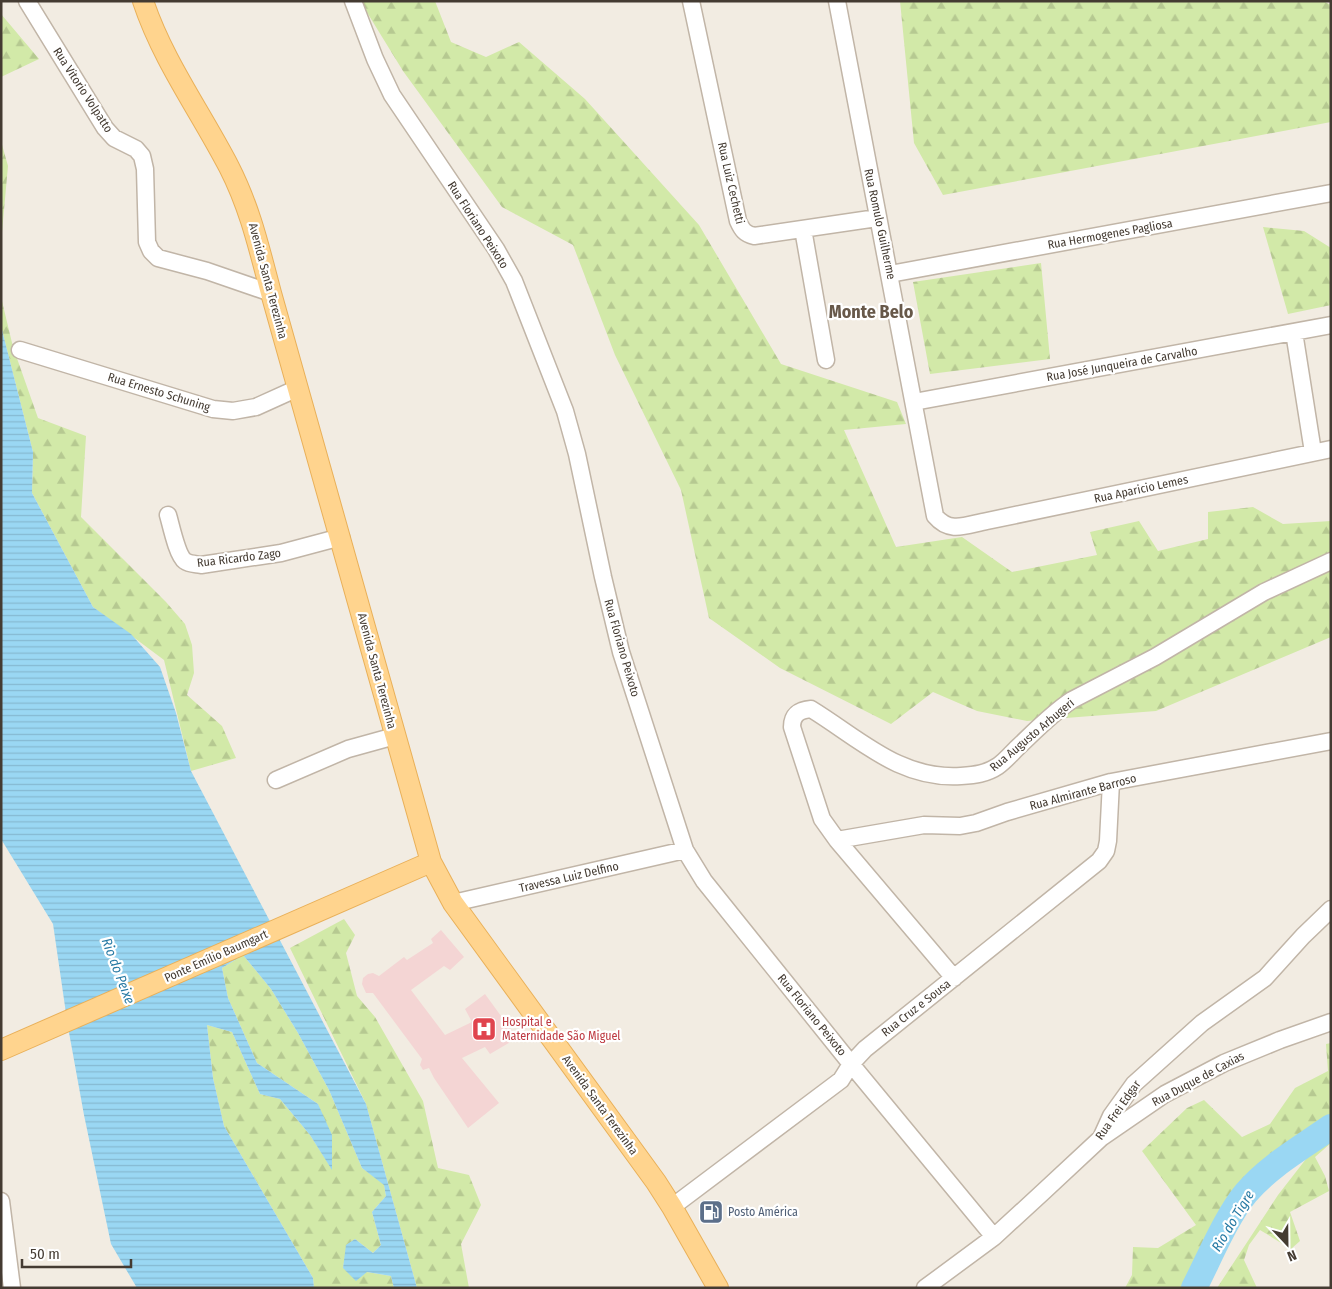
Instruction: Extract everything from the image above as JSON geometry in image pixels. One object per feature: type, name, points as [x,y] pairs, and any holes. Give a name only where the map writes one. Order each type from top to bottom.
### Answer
[{"type":"main road","name":"Avenida Santa Terezinha","points":[[143,1],[171,65],[229,168],[252,221],[431,862],[453,903],[672,1207],[718,1288]]},
{"type":"main road","name":"Ponte Emílio Baumgart","points":[[1,1050],[431,862]]},
{"type":"street","name":"Rua Vitorio Volpatto","points":[[27,1],[105,128],[114,138],[136,149],[142,156],[145,169],[148,242],[151,252],[158,258],[207,271],[271,293]]},
{"type":"street","name":"Rua Floriano Peixoto","points":[[354,1],[375,59],[392,95],[496,249],[514,281],[562,403],[577,454],[620,652],[685,850],[704,881],[851,1064],[994,1237]]},
{"type":"street","name":"Rua Romulo Guilherme","points":[[838,1],[934,516],[941,524],[951,527]]},
{"type":"street","name":"Rua Luiz Cechetti","points":[[687,3],[736,212],[742,230],[754,236],[877,218]]},
{"type":"street","name":"Rua Hermogenes Pagliosa","points":[[890,274],[1331,193]]},
{"type":"street","points":[[802,229],[826,360]]},
{"type":"street","name":"Rua José Junqueira de Carvalho","points":[[914,402],[1331,325]]},
{"type":"street","points":[[1294,332],[1313,452]]},
{"type":"street","name":"Rua Ernesto Schuning","points":[[20,350],[213,409],[234,411],[256,407],[298,388]]},
{"type":"street","name":"Rua Aparicio Lemes","points":[[951,527],[1331,449]]},
{"type":"street","name":"Rua Ricardo Zago","points":[[168,515],[184,561],[191,563],[217,563],[281,553],[341,537]]},
{"type":"street","name":"Rua Augusto Arbugeri","points":[[954,978],[837,840],[822,819],[792,727],[792,720],[802,710],[811,709],[878,754],[905,768],[951,777],[978,775],[1000,765],[1028,737],[1072,700],[1155,657],[1264,592],[1331,562]]},
{"type":"street","points":[[276,780],[348,749],[395,736]]},
{"type":"street","name":"Rua Almirante Barroso","points":[[837,840],[924,825],[960,826],[976,823],[1007,812],[1111,782],[1331,741]]},
{"type":"street","name":"Rua Cruz e Sousa","points":[[672,1207],[841,1080],[851,1064],[866,1048],[1099,861],[1106,851],[1108,841],[1111,782]]},
{"type":"street","name":"Travessa Luiz Delfino","points":[[453,903],[685,850]]},
{"type":"street","name":"Rua Frei Edgar","points":[[925,1288],[994,1237],[1101,1138],[1111,1116],[1134,1084],[1202,1023],[1265,978],[1303,936],[1331,909]]},
{"type":"street","name":"Rua Duque de Caxias","points":[[1101,1138],[1165,1094],[1224,1063],[1331,1022]]},
{"type":"street","points":[[1,1202],[12,1288]]},
{"type":"shaded area","name":"Hospital e Maternidade São Miguel","points":[[441,930],[464,957],[450,970],[444,966],[411,990],[445,1035],[472,1022],[465,1009],[485,994],[517,1038],[490,1054],[485,1047],[462,1058],[499,1103],[468,1128],[429,1068],[423,1070],[420,1065],[422,1059],[373,993],[366,993],[362,984],[363,978],[368,974],[373,973],[379,976],[404,957],[407,960],[433,943],[431,939]]},
{"type":"green space","points":[[360,1],[435,1],[451,42],[486,57],[519,42],[585,99],[699,225],[781,364],[897,402],[906,424],[844,430],[896,547],[962,537],[1012,572],[1097,555],[1090,532],[1139,521],[1158,551],[1208,539],[1208,512],[1253,507],[1283,524],[1331,521],[1331,637],[1156,711],[1027,721],[977,711],[933,692],[891,724],[780,668],[709,618],[681,490],[615,355],[573,245],[502,207],[403,71]]},
{"type":"green space","points":[[900,1],[1323,1],[1331,5],[1331,122],[943,195],[914,143]]},
{"type":"green space","points":[[1,14],[39,59],[1,77]]},
{"type":"green space","points":[[1,141],[8,166],[1,243]]},
{"type":"green space","points":[[1263,227],[1304,231],[1331,248],[1331,305],[1288,314]]},
{"type":"green space","points":[[1041,263],[1050,359],[930,374],[913,282]]},
{"type":"green space","points":[[1,297],[13,347],[38,418],[86,436],[81,517],[166,602],[185,624],[192,645],[194,673],[187,695],[222,726],[236,758],[191,771],[164,660],[93,607],[32,493],[33,452],[1,326]]},
{"type":"green space","points":[[344,919],[355,935],[346,953],[357,996],[375,1017],[423,1101],[438,1168],[469,1175],[481,1205],[461,1244],[469,1288],[417,1288],[366,1104],[290,948]]},
{"type":"green space","points":[[243,955],[271,989],[298,1033],[329,1090],[362,1168],[384,1184],[386,1196],[372,1212],[381,1245],[373,1253],[355,1239],[347,1245],[343,1268],[391,1276],[394,1288],[314,1288],[313,1278],[224,1126],[213,1078],[207,1025],[232,1032],[260,1094],[280,1099],[310,1135],[332,1169],[318,1104],[257,1063],[228,998],[222,968]]},
{"type":"green space","points":[[1331,1043],[1331,1118],[1245,1187],[1225,1218],[1190,1288],[1125,1288],[1132,1275],[1133,1247],[1158,1248],[1196,1225],[1142,1151],[1187,1108],[1204,1100],[1242,1137],[1270,1124],[1295,1088],[1328,1071],[1326,1044]]},
{"type":"green space","points":[[1331,1134],[1331,1143],[1315,1157],[1325,1176],[1329,1191],[1290,1212],[1300,1241],[1291,1249],[1260,1230],[1249,1245],[1244,1260],[1257,1288],[1217,1288],[1278,1195],[1320,1141]]},
{"type":"water","name":"Rio do Peixe","points":[[1,326],[33,452],[32,493],[93,607],[131,634],[160,667],[176,713],[191,771],[366,1104],[417,1288],[394,1288],[391,1276],[367,1272],[356,1281],[343,1268],[346,1245],[355,1239],[373,1253],[381,1245],[372,1212],[386,1196],[384,1185],[362,1168],[329,1090],[298,1033],[271,989],[243,955],[222,968],[228,998],[257,1063],[318,1104],[332,1135],[332,1170],[310,1135],[280,1099],[260,1094],[232,1032],[207,1025],[213,1078],[224,1126],[313,1278],[314,1288],[137,1288],[111,1244],[68,1027],[53,924],[1,839]]},
{"type":"waterway","name":"Rio do Tigre","points":[[1194,1288],[1225,1226],[1246,1193],[1275,1166],[1331,1127]]},
{"type":"place","name":"Hospital e Maternidade São Miguel","points":[[484,1029]]},
{"type":"place","name":"Posto América","points":[[711,1212]]},
{"type":"district","name":"Monte Belo","points":[[871,312]]}]
